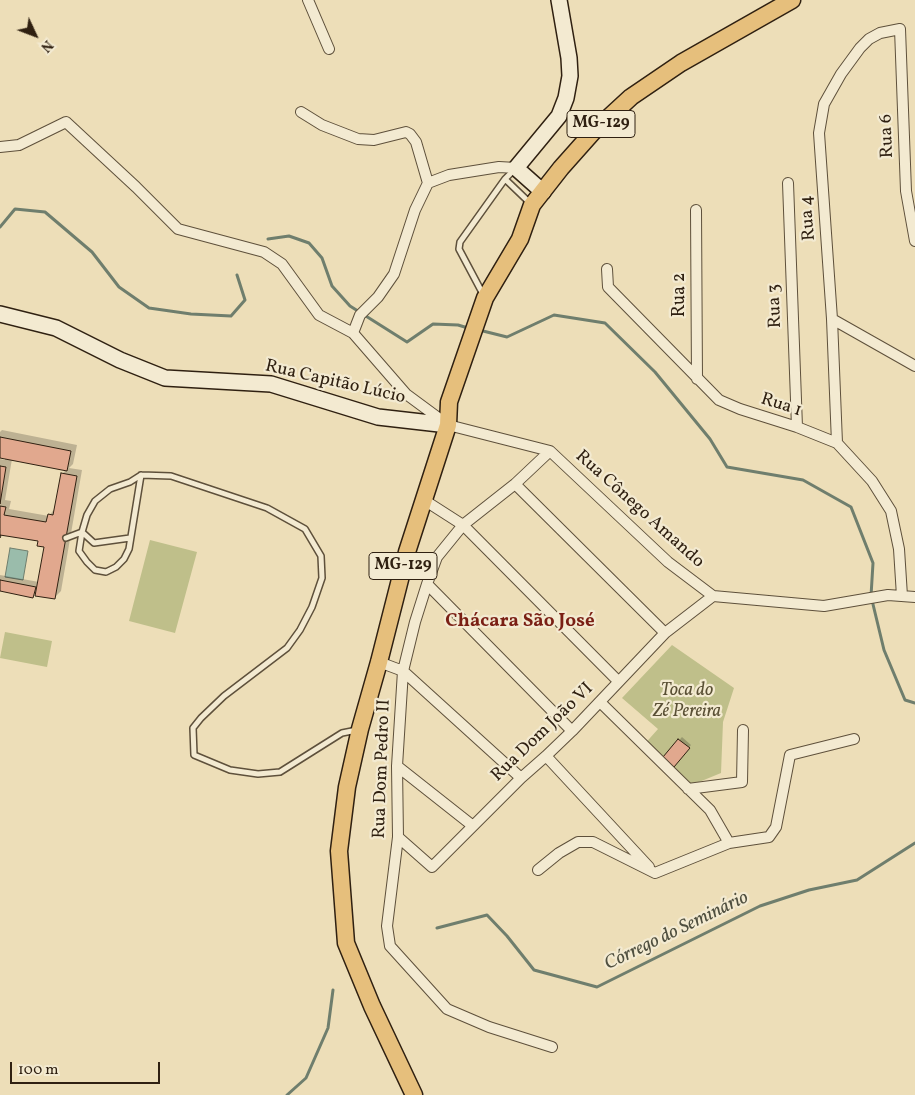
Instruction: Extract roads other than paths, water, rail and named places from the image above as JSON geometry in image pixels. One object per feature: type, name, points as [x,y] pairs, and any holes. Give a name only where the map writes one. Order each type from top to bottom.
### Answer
[{"type":"main road","name":"MG-129","points":[[414,1095],[372,1006],[346,944],[339,851],[347,787],[360,729],[380,662],[406,552],[448,425],[449,402],[485,298],[520,238],[532,205],[561,168],[593,132],[631,97],[681,63],[792,0]]},
{"type":"street","points":[[308,0],[329,49]]},
{"type":"street","points":[[516,168],[559,116],[566,98],[570,76],[569,58],[559,0]]},
{"type":"street","name":"Rua 6","points":[[900,29],[906,191],[915,241]]},
{"type":"street","name":"Rua 4","points":[[837,443],[832,319],[819,133],[824,104],[841,74],[860,48],[869,39],[880,33],[900,29]]},
{"type":"street","points":[[301,112],[322,125],[358,139],[374,140],[406,132],[410,134],[416,142],[428,183]]},
{"type":"street","points":[[0,147],[18,145],[66,122],[178,229],[264,252],[282,264],[319,315],[353,333],[406,394],[448,425]]},
{"type":"street","points":[[353,333],[360,315],[378,297],[394,274],[414,210],[428,183],[449,175],[499,167],[516,168],[543,192]]},
{"type":"street","name":"Rua 3","points":[[788,183],[797,427]]},
{"type":"street","points":[[906,191],[915,199]]},
{"type":"street","name":"Rua 2","points":[[696,210],[697,379]]},
{"type":"street","name":"Rua 1","points":[[607,269],[608,287],[719,400],[740,410],[797,427],[837,443],[872,481],[891,511],[899,549],[902,596]]},
{"type":"street","name":"Rua Capitão Lúcio","points":[[0,314],[56,328],[120,360],[165,378],[271,384],[378,417],[448,425],[550,451]]},
{"type":"street","points":[[832,319],[915,366]]},
{"type":"street","name":"Rua Dom Pedro II","points":[[550,451],[515,484],[462,525],[438,557],[426,584],[403,671],[397,766],[398,837],[387,926],[390,946],[447,1008],[489,1028],[552,1047]]},
{"type":"street","name":"Rua Cônego Amando","points":[[550,451],[668,562],[713,596]]},
{"type":"street","points":[[515,484],[665,633]]},
{"type":"street","points":[[424,500],[462,525],[618,681]]},
{"type":"street","points":[[426,584],[572,731]]},
{"type":"street","points":[[713,596],[824,606],[888,595],[915,598]]},
{"type":"street","name":"Rua Dom João VI","points":[[398,837],[432,867],[521,778],[572,731],[665,633],[713,596]]},
{"type":"street","points":[[380,662],[403,671],[521,778]]},
{"type":"street","points":[[600,702],[710,810],[729,842]]},
{"type":"street","points":[[688,789],[742,782],[743,730]]},
{"type":"street","points":[[538,870],[558,853],[578,842],[592,842],[655,873],[729,842],[769,837],[776,827],[790,755],[854,739]]},
{"type":"street","points":[[546,756],[655,873]]},
{"type":"street","points":[[397,766],[473,826]]},
{"type":"lane","points":[[485,298],[459,250],[460,242],[504,179],[516,168]]},
{"type":"lane","points":[[504,179],[532,205]]},
{"type":"lane","points":[[141,475],[129,549],[124,559],[116,567],[106,572],[95,570],[86,562],[79,551],[87,515],[95,501],[110,489],[130,482],[141,475],[170,476],[267,508],[305,529],[321,556],[322,578],[312,607],[300,630],[286,648],[224,696],[201,718],[193,728],[194,754],[230,770],[258,774],[280,772],[342,733],[360,729]]},
{"type":"lane","points":[[66,538],[82,532]]},
{"type":"lane","points":[[82,532],[94,543],[130,538]]},
{"type":"waterway","points":[[0,227],[15,209],[45,212],[92,252],[119,287],[149,308],[191,314],[231,316],[245,300],[237,275]]},
{"type":"waterway","points":[[268,239],[289,236],[309,243],[322,258],[332,286],[350,306],[407,342],[433,324],[458,325],[468,328]]},
{"type":"waterway","points":[[479,330],[507,337],[554,315],[605,323],[655,372],[710,439],[727,467],[803,480],[851,507],[873,563],[871,596],[884,650],[905,700],[915,703]]},
{"type":"waterway","name":"Córrego do Seminário","points":[[437,928],[487,915],[507,936],[534,970],[597,987],[760,906],[809,890],[857,880],[915,843]]},
{"type":"waterway","name":"Córrego do Seminário","points":[[287,1095],[306,1078],[328,1028],[333,990]]},
{"type":"district","name":"Chácara São José","points":[[520,623]]},
{"type":"park label","name":"Toca do Zé Pereira","points":[[687,702]]}]
